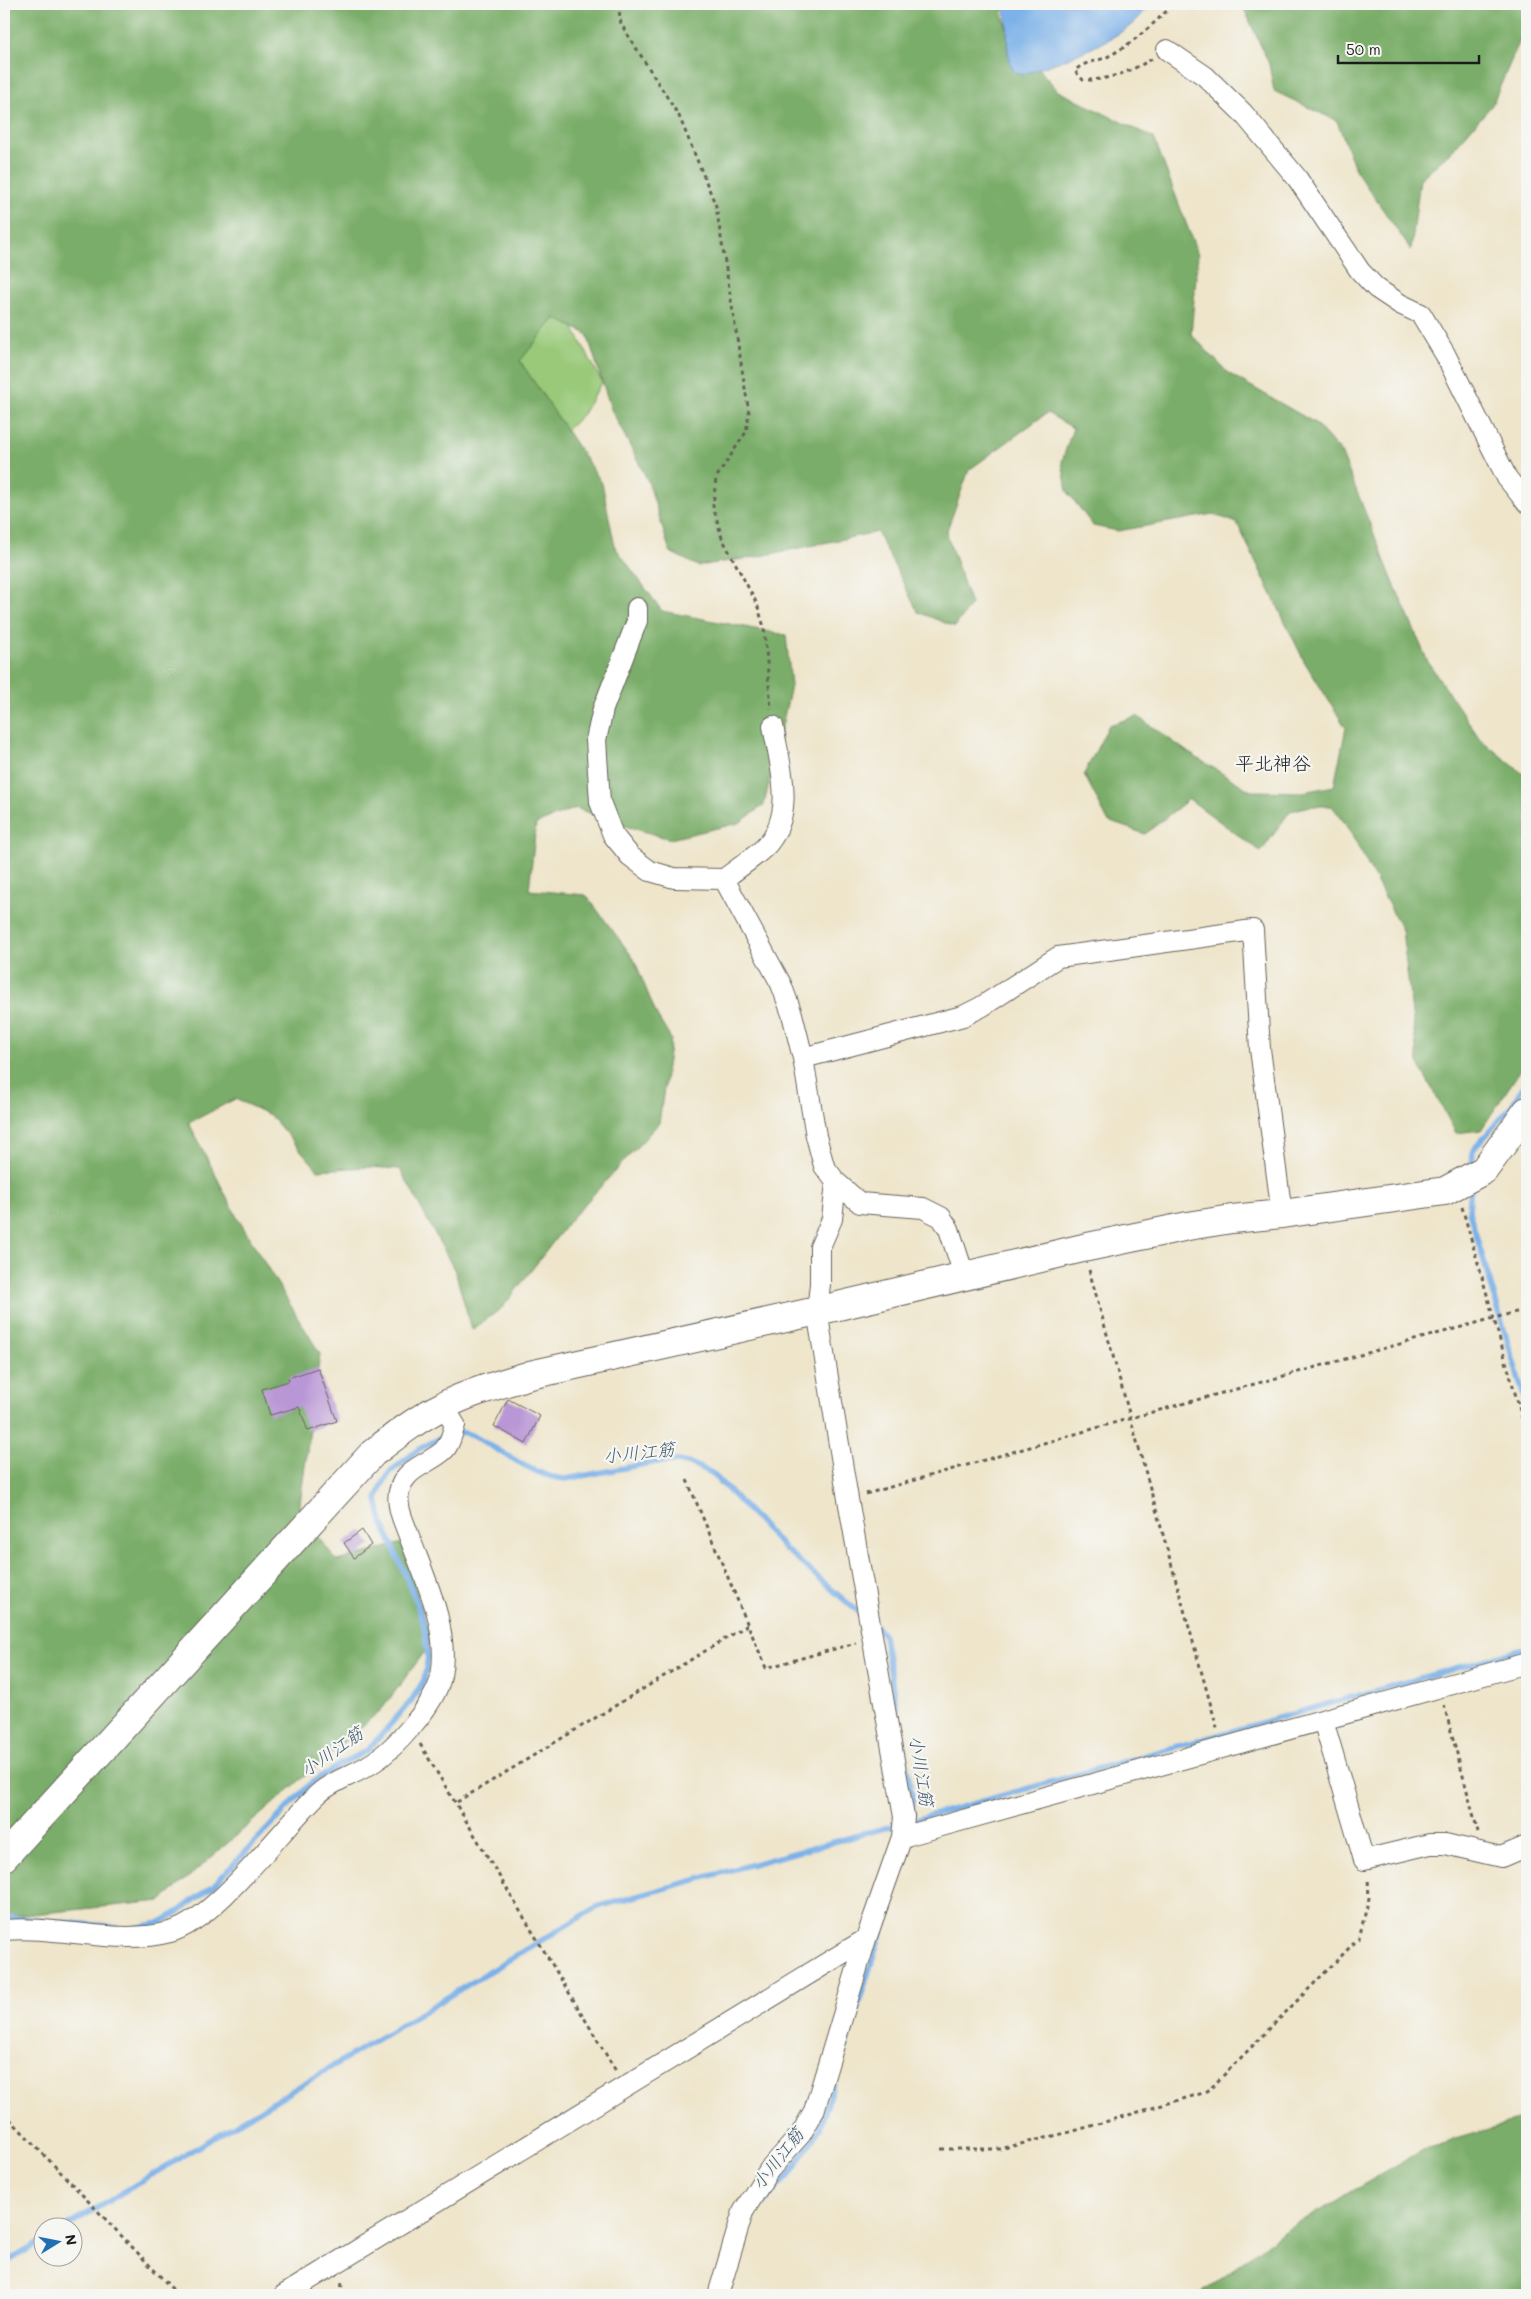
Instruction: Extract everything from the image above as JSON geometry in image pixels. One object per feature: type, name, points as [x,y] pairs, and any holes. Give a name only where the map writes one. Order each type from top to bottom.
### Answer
[{"type":"street","points":[[1168,50],[1205,76],[1243,113],[1297,178],[1360,271],[1376,288],[1400,304],[1420,314],[1445,354],[1507,478],[1527,503]]},
{"type":"street","points":[[637,608],[637,621],[603,709],[596,740],[600,802],[613,835],[630,856],[650,871],[674,878],[724,879],[764,847],[780,824],[785,797],[773,726]]},
{"type":"street","points":[[724,879],[781,984],[792,1014],[803,1058],[816,1136],[824,1166],[836,1182],[860,1203],[923,1208],[941,1217],[949,1229],[964,1275]]},
{"type":"street","points":[[803,1058],[963,1016],[982,1007],[1058,957],[1253,930],[1260,1050],[1282,1214]]},
{"type":"street","points":[[4,1857],[373,1453],[406,1428],[449,1415],[485,1389],[530,1375],[817,1311],[1083,1248],[1232,1218],[1282,1214],[1428,1195],[1456,1187],[1484,1170],[1527,1111]]},
{"type":"street","points":[[718,2295],[743,2212],[769,2170],[801,2134],[814,2110],[866,1940],[907,1830],[848,1499],[817,1311],[820,1284],[820,1247],[832,1219],[836,1182]]},
{"type":"street","points":[[4,1930],[25,1928],[100,1936],[137,1936],[170,1932],[183,1926],[205,1912],[236,1882],[319,1793],[370,1765],[388,1750],[410,1726],[432,1698],[441,1677],[443,1646],[432,1600],[399,1510],[398,1494],[403,1479],[413,1470],[444,1451],[448,1444],[449,1415]]},
{"type":"street","points":[[907,1830],[1323,1720],[1527,1663]]},
{"type":"street","points":[[1323,1720],[1364,1860],[1430,1844],[1445,1844],[1501,1857],[1527,1846]]},
{"type":"street","points":[[284,2295],[866,1940]]},
{"type":"path","points":[[618,4],[621,24],[679,116],[716,206],[749,414],[746,432],[716,478],[713,506],[722,538],[757,604],[764,627],[773,726]]},
{"type":"path","points":[[1168,50],[1138,67],[1110,78],[1083,80],[1075,71],[1079,66],[1106,57],[1141,36],[1174,4]]},
{"type":"path","points":[[1456,1187],[1527,1435]]},
{"type":"path","points":[[1083,1248],[1217,1726]]},
{"type":"path","points":[[848,1499],[1131,1418],[1527,1309]]},
{"type":"path","points":[[688,1480],[766,1668],[872,1634]]},
{"type":"path","points":[[457,1802],[748,1625]]},
{"type":"path","points":[[1439,1688],[1484,1854]]},
{"type":"path","points":[[410,1726],[626,2088]]},
{"type":"path","points":[[941,2149],[1000,2149],[1084,2128],[1203,2093],[1211,2088],[1359,1938],[1363,1929],[1370,1885],[1364,1860]]},
{"type":"path","points":[[4,2113],[178,2295]]},
{"type":"green space","points":[[4,4],[1000,4],[1008,33],[1058,91],[1154,138],[1198,255],[1191,334],[1228,373],[1315,423],[1341,452],[1428,662],[1480,739],[1527,777],[1527,1060],[1481,1130],[1456,1133],[1418,1063],[1402,930],[1348,827],[1332,806],[1310,806],[1290,811],[1261,852],[1189,799],[1145,834],[1108,821],[1084,774],[1109,725],[1137,716],[1189,753],[1251,791],[1303,792],[1334,786],[1346,728],[1304,661],[1237,523],[1213,514],[1118,531],[1093,526],[1067,491],[1062,461],[1073,428],[1047,413],[969,470],[946,533],[971,604],[955,627],[918,612],[877,532],[756,557],[698,566],[670,552],[648,481],[611,409],[587,334],[555,318],[520,361],[602,483],[615,547],[662,611],[786,635],[791,686],[764,805],[739,823],[670,839],[618,824],[576,808],[536,824],[529,890],[586,895],[634,959],[657,1016],[671,1039],[659,1123],[571,1219],[503,1307],[472,1330],[455,1271],[400,1169],[367,1167],[318,1170],[270,1115],[235,1099],[189,1123],[237,1217],[320,1354],[299,1511],[337,1561],[402,1543],[432,1642],[382,1709],[161,1901],[4,1917]]},
{"type":"green space","points":[[1242,4],[1527,4],[1527,24],[1492,105],[1450,153],[1420,179],[1411,250],[1356,171],[1337,121],[1274,91],[1269,64]]},
{"type":"green space","points":[[565,298],[575,331],[602,382],[583,414],[554,443],[504,347]]},
{"type":"green space","points":[[1527,2118],[1527,2295],[1198,2295],[1284,2231],[1428,2147]]},
{"type":"water","points":[[1002,4],[1151,4],[1130,26],[1115,36],[1076,55],[1022,75],[1014,72],[1010,64],[1005,12]]},
{"type":"building","points":[[318,1368],[337,1421],[308,1431],[299,1407],[270,1415],[262,1389],[289,1381],[288,1378]]},
{"type":"building","points":[[508,1399],[540,1416],[526,1444],[494,1426]]},
{"type":"building","points":[[362,1530],[371,1545],[354,1558],[344,1543]]},
{"type":"waterway","points":[[1472,1166],[1473,1150],[1511,1107],[1527,1080]]},
{"type":"waterway","points":[[1471,1185],[1469,1211],[1527,1407]]},
{"type":"waterway","name":"小川江筋","points":[[457,1432],[474,1436],[526,1467],[556,1478],[566,1479],[656,1462],[678,1461],[692,1464],[712,1473],[786,1550],[863,1616]]},
{"type":"waterway","name":"小川江筋","points":[[135,1928],[159,1923],[178,1912],[214,1885],[311,1783],[339,1765],[368,1750],[411,1701],[424,1680],[428,1656],[423,1621],[411,1588],[382,1522],[377,1499],[382,1485],[390,1472],[419,1449],[446,1435]]},
{"type":"waterway","name":"小川江筋","points":[[876,1626],[884,1636],[912,1797],[913,1814]]},
{"type":"waterway","points":[[908,1822],[1527,1648]]},
{"type":"waterway","points":[[82,2217],[597,1907],[899,1824]]},
{"type":"waterway","name":"小川江筋","points":[[748,2229],[755,2211],[790,2174],[820,2128],[897,1881]]},
{"type":"waterway","name":"小川江筋","points":[[4,1917],[116,1927]]},
{"type":"waterway","points":[[4,2264],[32,2247]]},
{"type":"district","name":"平北神谷","points":[[1273,763]]}]
